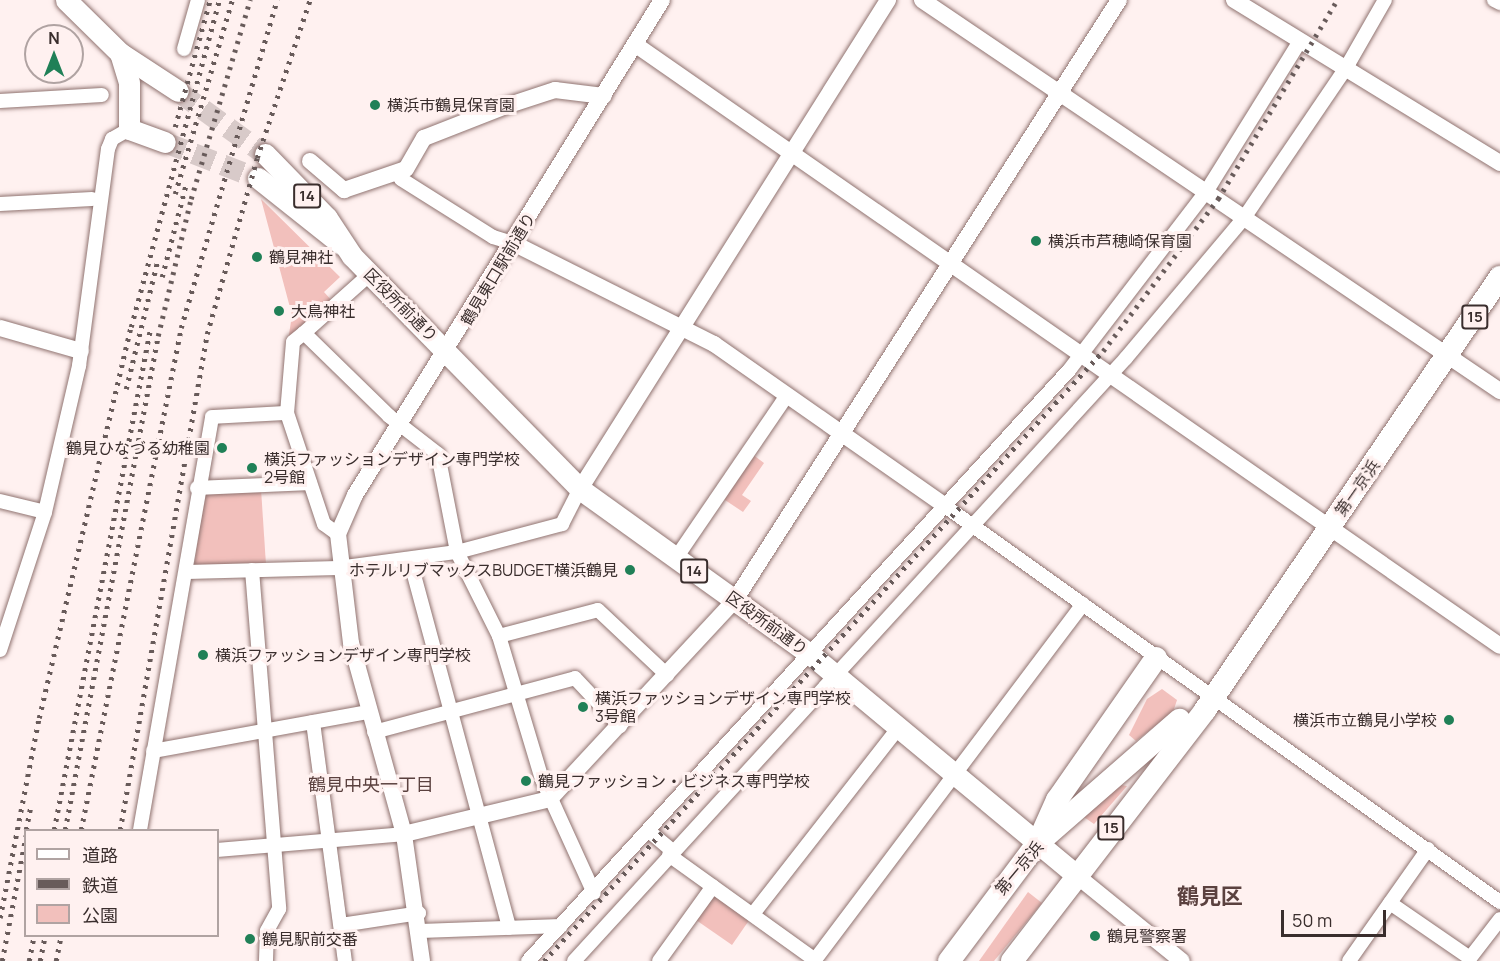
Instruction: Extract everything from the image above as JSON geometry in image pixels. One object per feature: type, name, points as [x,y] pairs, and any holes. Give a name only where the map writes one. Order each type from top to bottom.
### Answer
[{"type":"highway","name":"第一京浜","points":[[1012,961],[1205,710],[1210,696],[1450,356],[1500,277]]},
{"type":"highway","name":"15","points":[[1037,844],[1057,800],[1156,658]]},
{"type":"highway","name":"第一京浜","points":[[950,961],[1037,844],[1163,739],[1194,702],[1210,696]]},
{"type":"main road","points":[[66,0],[120,53],[178,91]]},
{"type":"main road","points":[[120,53],[129,83],[129,129],[165,142]]},
{"type":"main road","name":"区役所前通り","points":[[265,154],[327,218],[341,244]]},
{"type":"main road","name":"区役所前通り","points":[[258,178],[341,244],[580,489],[810,654],[1076,875]]},
{"type":"street","points":[[184,49],[198,0]]},
{"type":"street","name":"鶴見東口駅前通り","points":[[422,961],[419,912],[404,834],[368,712],[338,568],[338,534],[399,425],[447,352],[662,0]]},
{"type":"street","points":[[187,572],[338,568],[410,560],[457,552],[562,524],[580,489],[888,0]]},
{"type":"street","points":[[922,0],[1500,391]]},
{"type":"street","points":[[219,850],[274,849],[404,834],[550,799],[735,600],[1119,0]]},
{"type":"street","points":[[1234,0],[1500,164]]},
{"type":"street","points":[[574,961],[1113,374],[1244,218],[1346,68],[1384,0]]},
{"type":"street","points":[[1494,0],[1500,3]]},
{"type":"street","points":[[528,961],[650,832],[1083,353],[1206,192],[1300,41]]},
{"type":"street","points":[[636,45],[793,150],[1500,646]]},
{"type":"street","points":[[310,161],[340,190],[399,172],[410,166],[422,139],[480,115],[555,90],[604,96]]},
{"type":"street","points":[[0,101],[102,95]]},
{"type":"street","points":[[0,650],[45,512],[81,351],[108,149],[112,139],[129,129]]},
{"type":"street","points":[[399,172],[401,179],[494,237],[513,243],[682,329],[787,395],[973,525],[1500,902]]},
{"type":"street","points":[[0,204],[92,199]]},
{"type":"street","points":[[338,534],[324,524],[287,413],[293,342],[370,274]]},
{"type":"street","points":[[0,328],[81,351]]},
{"type":"street","points":[[304,333],[399,425],[438,454],[457,552],[499,636],[550,799],[594,893]]},
{"type":"street","points":[[676,558],[787,395]]},
{"type":"street","points":[[140,829],[187,572],[197,488],[212,417],[287,413]]},
{"type":"street","points":[[197,488],[310,483]]},
{"type":"street","points":[[0,501],[45,512]]},
{"type":"street","points":[[410,560],[509,928]]},
{"type":"street","points":[[252,570],[279,909],[267,931],[266,961]]},
{"type":"street","points":[[650,832],[671,853],[713,886],[815,961],[1083,604]]},
{"type":"street","points":[[499,636],[598,610],[667,675]]},
{"type":"street","points":[[374,732],[574,678],[620,726]]},
{"type":"street","points":[[153,751],[368,712]]},
{"type":"street","points":[[313,722],[345,961]]},
{"type":"street","points":[[753,914],[899,727]]},
{"type":"street","points":[[1349,961],[1428,849]]},
{"type":"street","name":"区役所前通り","points":[[1076,875],[1178,960]]},
{"type":"street","points":[[659,961],[713,886]]},
{"type":"street","points":[[1390,903],[1470,958],[1500,919]]},
{"type":"street","points":[[341,925],[419,912]]},
{"type":"street","points":[[420,931],[561,926]]},
{"type":"green space","points":[[261,199],[340,277],[324,292],[333,302],[288,341],[292,315]]},
{"type":"green space","points":[[752,454],[764,463],[742,495],[751,501],[743,512],[722,498]]},
{"type":"green space","points":[[261,489],[266,565],[194,568],[204,492]]},
{"type":"green space","points":[[1162,689],[1177,700],[1173,712],[1136,741],[1129,735],[1147,699]]},
{"type":"green space","points":[[1121,785],[1127,786],[1094,824],[1081,815]]},
{"type":"green space","points":[[1028,892],[1042,903],[994,961],[979,961]]},
{"type":"green space","points":[[714,895],[750,919],[732,945],[696,920]]},
{"type":"tunnel","points":[[178,91],[265,154]]},
{"type":"tunnel","points":[[165,142],[258,178]]},
{"type":"railway","points":[[175,127],[210,0]]},
{"type":"railway","points":[[0,918],[39,718],[131,327],[219,0]]},
{"type":"railway","points":[[175,194],[232,0]]},
{"type":"railway","points":[[65,829],[158,336],[191,199],[250,0]]},
{"type":"railway","points":[[81,829],[181,328],[277,0]]},
{"type":"railway","points":[[120,829],[207,334],[257,158],[310,0]]},
{"type":"railway","points":[[544,961],[1103,351],[1218,199],[1337,0]]},
{"type":"railway","points":[[162,277],[186,184]]},
{"type":"railway","points":[[126,389],[157,263]]},
{"type":"railway","points":[[54,829],[150,330]]},
{"type":"railway","points":[[26,829],[31,804]]},
{"type":"railway","points":[[2,961],[24,846]]},
{"type":"railway","points":[[29,961],[34,937]]},
{"type":"railway","points":[[40,961],[45,937]]},
{"type":"railway","points":[[56,961],[61,937]]},
{"type":"place","name":"横浜市鶴見保育園","points":[[375,105]]},
{"type":"place","name":"横浜市芦穂崎保育園","points":[[1036,241]]},
{"type":"place","name":"鶴見神社","points":[[257,257]]},
{"type":"place","name":"大鳥神社","points":[[279,311]]},
{"type":"place","name":"鶴見ひなづる幼稚園","points":[[222,448]]},
{"type":"place","name":"横浜ファッションデザイン専門学校 2号館","points":[[252,468]]},
{"type":"place","name":"ホテルリブマックスBUDGET横浜鶴見","points":[[630,570]]},
{"type":"place","name":"横浜ファッションデザイン専門学校","points":[[203,655]]},
{"type":"place","name":"横浜ファッションデザイン専門学校 3号館","points":[[583,707]]},
{"type":"place","name":"横浜市立鶴見小学校","points":[[1449,720]]},
{"type":"place","name":"鶴見ファッション・ビジネス専門学校","points":[[526,781]]},
{"type":"place","name":"鶴見警察署","points":[[1095,936]]},
{"type":"place","name":"鶴見駅前交番","points":[[250,939]]},
{"type":"district","name":"鶴見中央一丁目","points":[[371,784]]},
{"type":"district","name":"鶴見区","points":[[1210,897]]}]
